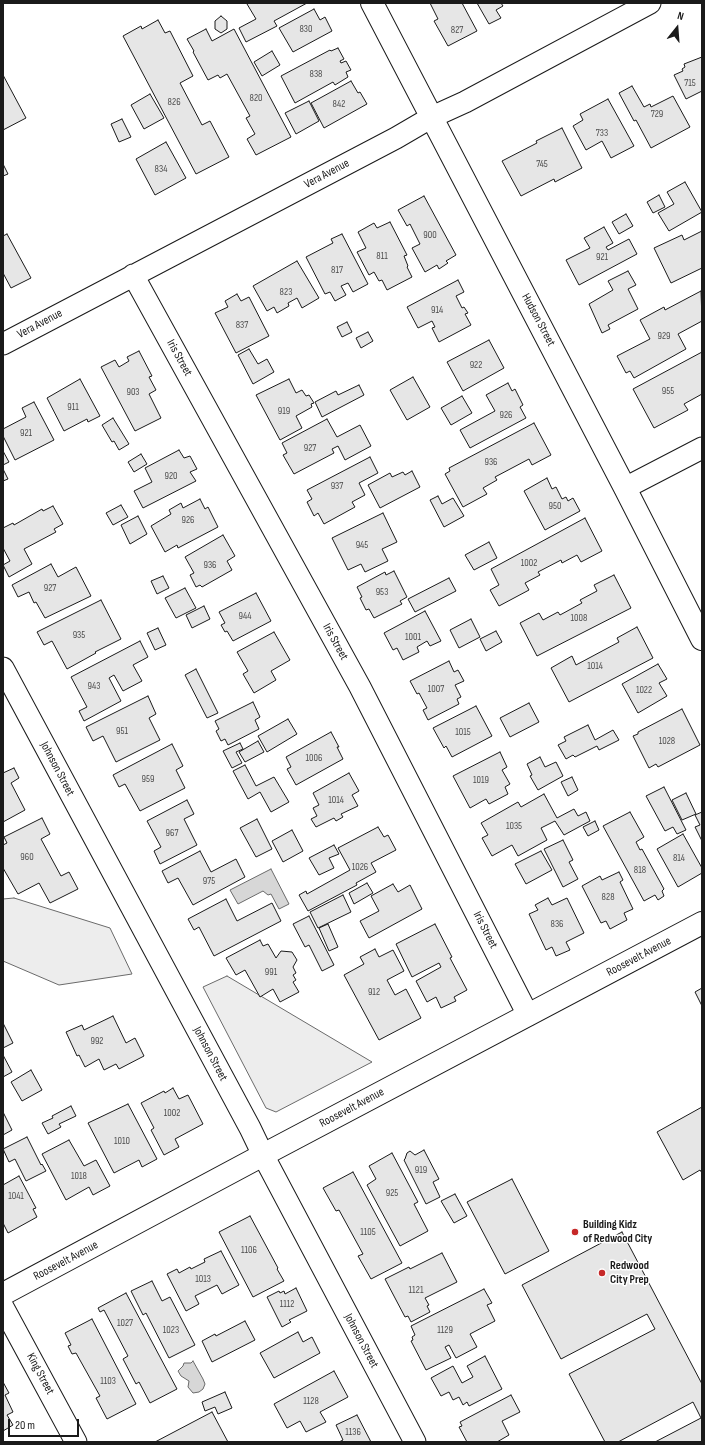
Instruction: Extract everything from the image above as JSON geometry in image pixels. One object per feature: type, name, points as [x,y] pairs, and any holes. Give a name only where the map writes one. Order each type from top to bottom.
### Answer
[{"type":"street","name":"Hudson Street","points":[[372,3],[702,639]]},
{"type":"street","name":"Vera Avenue","points":[[3,344],[396,138],[432,117],[465,102],[650,3]]},
{"type":"street","name":"Iris Street","points":[[134,275],[360,688],[528,1015]]},
{"type":"street","points":[[625,488],[702,448]]},
{"type":"street","name":"Johnson Street","points":[[3,668],[250,1128],[262,1155],[279,1184],[415,1442]]},
{"type":"street","name":"Roosevelt Avenue","points":[[3,1294],[262,1155],[702,923]]},
{"type":"street","name":"King Street","points":[[3,1307],[76,1442]]},
{"type":"shaded area","points":[[271,869],[289,904],[279,909],[271,894],[268,895],[263,891],[238,904],[230,890]]},
{"type":"shaded area","points":[[14,898],[110,928],[132,974],[59,985],[3,961],[3,899]]},
{"type":"shaded area","points":[[227,976],[372,1062],[276,1112],[266,1108],[203,987]]},
{"type":"shaded area","points":[[193,1361],[205,1384],[203,1389],[199,1392],[193,1393],[188,1387],[189,1381],[181,1376],[178,1371],[184,1363],[191,1363]]},
{"type":"building","points":[[307,3],[274,21],[277,26],[246,42],[239,28],[256,19],[247,4]]},
{"type":"building","points":[[430,3],[462,3],[477,31],[448,46],[434,21],[438,19]]},
{"type":"building","points":[[477,3],[501,3],[503,6],[496,10],[501,18],[489,24]]},
{"type":"building","points":[[314,9],[320,20],[325,17],[332,31],[293,52],[279,28]]},
{"type":"building","points":[[221,16],[227,21],[227,29],[221,33],[215,29],[215,21]]},
{"type":"building","points":[[158,20],[165,33],[170,31],[193,76],[180,83],[202,125],[210,121],[229,157],[196,174],[123,36],[141,26],[142,29]]},
{"type":"building","points":[[206,29],[212,41],[234,29],[291,137],[256,155],[247,139],[255,134],[246,118],[250,116],[227,74],[220,78],[218,75],[208,80],[187,39]]},
{"type":"building","points":[[338,48],[344,59],[340,61],[341,63],[346,61],[351,70],[346,72],[348,77],[335,85],[333,82],[295,103],[281,76],[330,50],[331,51]]},
{"type":"building","points":[[272,51],[280,65],[262,76],[254,62]]},
{"type":"building","points":[[702,57],[702,91],[686,99],[674,75],[683,71],[682,69],[685,67],[684,64]]},
{"type":"building","points":[[3,75],[26,118],[3,130]]},
{"type":"building","points":[[351,81],[367,104],[324,128],[311,103]]},
{"type":"building","points":[[632,86],[644,107],[650,104],[651,107],[673,96],[690,127],[651,148],[619,93]]},
{"type":"building","points":[[150,94],[164,118],[144,129],[131,105]]},
{"type":"building","points":[[608,99],[634,146],[611,158],[602,141],[586,150],[573,126],[583,120],[580,114]]},
{"type":"building","points":[[309,101],[319,121],[296,134],[285,113]]},
{"type":"building","points":[[122,119],[131,137],[119,142],[111,124]]},
{"type":"building","points":[[562,128],[582,168],[555,182],[554,179],[521,196],[502,161]]},
{"type":"building","points":[[166,142],[186,178],[155,195],[136,159]]},
{"type":"building","points":[[3,164],[8,174],[3,176]]},
{"type":"building","points":[[685,182],[702,212],[669,231],[658,213],[674,204],[667,192]]},
{"type":"building","points":[[659,195],[665,207],[653,213],[647,202]]},
{"type":"building","points":[[424,196],[456,255],[446,261],[448,263],[439,269],[437,265],[425,272],[412,248],[420,244],[410,224],[407,226],[398,210]]},
{"type":"building","points":[[626,214],[633,226],[619,234],[612,222]]},
{"type":"building","points":[[390,222],[407,255],[404,256],[412,277],[387,290],[382,280],[379,281],[374,272],[369,275],[357,252],[366,248],[358,232],[374,223],[377,228]]},
{"type":"building","points":[[604,227],[613,243],[606,247],[608,250],[629,239],[637,254],[579,285],[566,260],[590,248],[584,238]]},
{"type":"building","points":[[702,231],[702,268],[671,283],[654,248],[682,235],[684,240]]},
{"type":"building","points":[[7,234],[31,278],[11,288],[3,273],[3,236]]},
{"type":"building","points":[[342,234],[368,284],[353,292],[348,283],[341,286],[346,295],[335,301],[330,292],[325,294],[306,257],[333,243],[331,239]]},
{"type":"building","points":[[297,261],[319,298],[302,308],[297,298],[288,303],[289,306],[277,313],[274,307],[267,311],[253,286]]},
{"type":"building","points":[[628,271],[636,285],[628,289],[638,309],[608,325],[610,329],[602,333],[589,304],[613,290],[608,281]]},
{"type":"building","points":[[458,280],[464,292],[456,296],[462,308],[464,307],[468,313],[465,314],[471,325],[439,342],[432,328],[435,327],[432,321],[418,328],[407,307]]},
{"type":"building","points":[[701,291],[702,321],[678,334],[686,349],[634,378],[630,371],[626,373],[617,356],[650,339],[640,320],[664,307],[665,310]]},
{"type":"building","points":[[237,294],[241,301],[249,297],[269,336],[236,353],[215,313],[228,307],[225,301]]},
{"type":"building","points":[[347,322],[352,332],[342,337],[337,327]]},
{"type":"building","points":[[368,332],[373,341],[361,348],[356,338]]},
{"type":"building","points":[[489,340],[504,368],[463,391],[447,362]]},
{"type":"building","points":[[249,349],[258,364],[267,359],[274,372],[253,384],[238,355]]},
{"type":"building","points":[[139,351],[152,376],[149,377],[156,390],[149,394],[161,418],[135,431],[101,367],[115,360],[119,367],[129,361],[127,357]]},
{"type":"building","points":[[702,352],[702,394],[684,404],[688,410],[654,428],[633,389]]},
{"type":"building","points":[[413,377],[430,407],[407,420],[390,390]]},
{"type":"building","points":[[80,379],[100,416],[88,422],[87,419],[64,431],[47,398]]},
{"type":"building","points":[[289,379],[296,393],[302,390],[306,396],[309,395],[314,403],[311,404],[312,407],[296,416],[302,428],[280,440],[256,395]]},
{"type":"building","points":[[508,383],[512,391],[515,389],[523,405],[520,407],[526,418],[470,448],[460,430],[495,411],[486,395]]},
{"type":"building","points":[[359,385],[364,395],[322,417],[315,402],[336,391],[338,395]]},
{"type":"building","points":[[462,396],[472,413],[451,425],[441,408]]},
{"type":"building","points":[[34,402],[54,440],[15,460],[3,436],[3,429],[26,417],[22,408]]},
{"type":"building","points":[[113,418],[129,444],[119,450],[114,441],[112,442],[102,425]]},
{"type":"building","points":[[327,419],[337,437],[360,425],[371,446],[345,460],[338,446],[332,449],[334,453],[294,474],[283,455],[287,453],[282,443]]},
{"type":"building","points":[[534,423],[551,455],[532,465],[529,459],[495,477],[497,480],[483,488],[487,494],[463,507],[445,474],[450,471],[449,468]]},
{"type":"building","points":[[179,450],[184,458],[190,456],[197,469],[190,472],[196,481],[143,508],[134,491],[152,482],[145,468]]},
{"type":"building","points":[[3,451],[9,462],[3,465]]},
{"type":"building","points":[[141,454],[147,464],[134,472],[128,462]]},
{"type":"building","points":[[370,457],[378,473],[359,483],[365,495],[352,502],[355,507],[324,524],[318,513],[314,516],[307,502],[312,499],[307,490]]},
{"type":"building","points":[[3,469],[8,479],[3,481]]},
{"type":"building","points":[[412,471],[420,487],[380,508],[368,485],[390,473],[392,477],[403,472],[405,475]]},
{"type":"building","points":[[547,478],[552,489],[556,487],[562,499],[566,497],[568,501],[573,498],[580,511],[545,530],[524,491]]},
{"type":"building","points":[[438,496],[442,504],[453,498],[464,516],[444,527],[430,500]]},
{"type":"building","points":[[200,499],[205,509],[208,507],[218,527],[178,548],[177,545],[165,552],[151,526],[171,514],[169,510],[181,503],[183,508]]},
{"type":"building","points":[[121,505],[128,517],[113,525],[106,513]]},
{"type":"building","points":[[53,506],[63,524],[54,529],[56,532],[24,549],[32,564],[9,577],[3,565],[10,561],[3,548],[3,528],[13,523],[14,525],[42,509],[43,511]]},
{"type":"building","points":[[383,513],[397,542],[382,549],[388,561],[365,572],[361,564],[348,570],[332,538]]},
{"type":"building","points":[[138,516],[147,534],[130,544],[121,525]]},
{"type":"building","points":[[585,518],[602,551],[581,562],[577,555],[562,563],[561,560],[538,572],[540,575],[525,583],[529,590],[499,606],[490,590],[499,585],[491,569]]},
{"type":"building","points":[[223,535],[235,556],[227,561],[232,570],[202,587],[200,585],[196,587],[190,575],[194,573],[185,557]]},
{"type":"building","points":[[489,542],[497,558],[474,570],[465,555]]},
{"type":"building","points":[[51,564],[58,577],[76,567],[91,596],[45,618],[36,602],[34,603],[29,592],[18,597],[12,585]]},
{"type":"building","points":[[394,571],[407,597],[400,601],[402,604],[374,618],[369,609],[366,610],[360,598],[362,597],[357,587],[385,572],[386,575]]},
{"type":"building","points":[[614,575],[631,608],[537,656],[520,623],[539,613],[543,620],[558,612],[560,615],[582,603],[580,600],[597,591],[594,585]]},
{"type":"building","points":[[163,576],[169,588],[157,594],[151,581]]},
{"type":"building","points":[[449,578],[456,591],[415,612],[408,599]]},
{"type":"building","points":[[185,588],[196,608],[176,618],[165,598]]},
{"type":"building","points":[[256,593],[271,621],[233,641],[221,625],[225,623],[219,612]]},
{"type":"building","points":[[101,600],[121,639],[95,652],[96,653],[67,669],[52,641],[44,645],[37,632]]},
{"type":"building","points":[[204,606],[210,619],[192,628],[186,615]]},
{"type":"building","points":[[425,611],[441,641],[430,646],[427,641],[417,647],[419,652],[403,660],[397,648],[393,650],[384,633]]},
{"type":"building","points":[[471,619],[480,637],[459,648],[450,630]]},
{"type":"building","points":[[637,627],[653,658],[569,702],[551,668],[572,656],[576,665],[619,642],[617,638]]},
{"type":"building","points":[[158,628],[166,645],[155,650],[147,633]]},
{"type":"building","points":[[496,631],[502,642],[486,651],[480,639]]},
{"type":"building","points":[[274,632],[290,660],[271,671],[276,680],[254,693],[243,674],[248,671],[237,652]]},
{"type":"building","points":[[140,641],[148,657],[133,665],[142,681],[123,691],[114,675],[109,678],[121,701],[84,721],[79,711],[87,707],[71,677]]},
{"type":"building","points":[[449,661],[454,672],[458,670],[464,681],[455,685],[461,697],[457,699],[459,704],[428,720],[423,710],[427,708],[419,693],[417,694],[410,681]]},
{"type":"building","points":[[658,664],[667,679],[659,683],[667,696],[638,713],[622,684]]},
{"type":"building","points":[[196,669],[218,713],[207,718],[185,675]]},
{"type":"building","points":[[148,696],[156,714],[149,718],[160,740],[116,762],[103,736],[93,741],[86,727]]},
{"type":"building","points":[[253,702],[260,717],[255,720],[259,729],[228,745],[225,739],[221,741],[216,731],[219,729],[215,721]]},
{"type":"building","points":[[529,703],[539,722],[510,737],[500,718]]},
{"type":"building","points":[[476,706],[492,736],[452,757],[446,746],[444,748],[433,728]]},
{"type":"building","points":[[682,709],[700,745],[658,767],[656,764],[649,768],[633,736]]},
{"type":"building","points":[[288,719],[297,734],[267,752],[258,736]]},
{"type":"building","points":[[588,725],[595,740],[613,730],[619,740],[599,750],[597,746],[575,757],[573,755],[566,759],[558,745],[566,741],[564,737]]},
{"type":"building","points":[[331,732],[339,747],[337,747],[343,759],[296,785],[287,769],[291,767],[286,757]]},
{"type":"building","points":[[258,741],[264,752],[245,762],[239,752]]},
{"type":"building","points":[[240,743],[243,749],[236,752],[242,763],[232,768],[223,751]]},
{"type":"building","points":[[172,744],[183,766],[176,770],[185,788],[140,811],[125,784],[119,787],[113,775]]},
{"type":"building","points":[[500,752],[507,767],[502,770],[510,784],[505,787],[508,794],[489,804],[486,799],[470,808],[453,776]]},
{"type":"building","points":[[540,757],[545,767],[556,762],[563,776],[538,790],[530,776],[532,775],[527,764]]},
{"type":"building","points":[[245,765],[256,786],[274,777],[289,802],[271,812],[260,792],[248,799],[233,771]]},
{"type":"building","points":[[14,768],[19,778],[11,783],[25,810],[3,822],[3,773]]},
{"type":"building","points":[[349,773],[359,791],[352,795],[358,806],[341,814],[343,817],[336,821],[334,818],[316,827],[311,819],[317,816],[313,808],[319,805],[313,793]]},
{"type":"building","points":[[572,777],[578,790],[568,796],[561,782]]},
{"type":"building","points":[[664,787],[686,830],[677,834],[673,827],[665,831],[646,796]]},
{"type":"building","points":[[686,793],[696,814],[682,820],[672,800]]},
{"type":"building","points":[[544,794],[557,818],[574,809],[578,816],[586,812],[590,821],[564,835],[555,821],[541,828],[547,840],[518,856],[512,845],[492,856],[482,838],[488,835],[481,823],[518,802],[521,807]]},
{"type":"building","points":[[187,800],[194,814],[184,819],[197,845],[160,864],[154,851],[161,847],[147,821]]},
{"type":"building","points":[[630,812],[644,837],[636,842],[640,850],[642,849],[664,889],[662,891],[664,896],[658,900],[655,895],[644,901],[603,826]]},
{"type":"building","points":[[702,812],[702,841],[695,827],[700,825],[695,815]]},
{"type":"building","points":[[42,818],[50,834],[41,839],[61,876],[69,872],[78,889],[50,903],[39,883],[18,894],[3,868],[3,845],[7,843],[4,837]]},
{"type":"building","points":[[257,819],[272,849],[256,857],[240,828]]},
{"type":"building","points":[[595,821],[599,830],[588,836],[583,827]]},
{"type":"building","points":[[378,827],[384,837],[388,835],[396,850],[371,863],[376,872],[356,883],[357,885],[308,911],[299,895],[306,891],[307,894],[350,870],[338,848]]},
{"type":"building","points":[[292,830],[303,851],[283,862],[272,841]]},
{"type":"building","points":[[683,834],[702,868],[702,873],[678,887],[657,849]]},
{"type":"building","points":[[563,840],[573,860],[569,862],[578,879],[563,887],[544,849]]},
{"type":"building","points":[[334,845],[339,854],[329,858],[334,868],[319,875],[309,858]]},
{"type":"building","points":[[200,851],[211,872],[236,859],[245,877],[193,905],[178,878],[168,883],[162,871]]},
{"type":"building","points":[[541,851],[552,870],[526,884],[515,864]]},
{"type":"building","points":[[619,872],[623,880],[620,882],[633,909],[624,913],[627,920],[610,929],[606,921],[601,923],[582,886],[600,876],[602,880]]},
{"type":"building","points":[[367,883],[373,893],[354,904],[349,893]]},
{"type":"building","points":[[393,884],[398,892],[410,885],[422,909],[369,938],[360,921],[379,911],[371,896]]},
{"type":"building","points":[[343,895],[351,912],[318,928],[310,912]]},
{"type":"building","points":[[548,898],[552,905],[567,898],[584,933],[566,942],[570,950],[556,956],[552,947],[546,950],[529,914],[538,910],[535,905]]},
{"type":"building","points":[[226,899],[237,921],[272,903],[281,921],[214,956],[199,927],[194,930],[188,919]]},
{"type":"building","points":[[309,916],[334,965],[322,971],[309,945],[305,947],[293,924]]},
{"type":"building","points":[[328,924],[338,947],[329,951],[319,928]]},
{"type":"building","points":[[435,924],[452,957],[450,958],[467,990],[454,997],[456,1001],[441,1008],[436,997],[427,1002],[416,981],[441,967],[439,963],[412,977],[396,944]]},
{"type":"building","points":[[260,940],[263,946],[268,944],[276,958],[281,951],[292,952],[297,960],[293,967],[296,973],[293,975],[296,980],[293,982],[299,992],[280,1002],[273,989],[260,997],[245,970],[236,975],[226,958]]},
{"type":"building","points":[[375,949],[379,957],[393,950],[404,971],[387,980],[395,995],[406,989],[421,1018],[379,1040],[344,975],[364,964],[360,957]]},
{"type":"building","points":[[702,988],[702,1006],[695,992]]},
{"type":"building","points":[[113,1016],[126,1043],[135,1038],[144,1056],[119,1069],[116,1064],[104,1070],[99,1059],[85,1067],[79,1055],[77,1056],[66,1032],[82,1025],[84,1030]]},
{"type":"building","points":[[3,1023],[13,1043],[3,1048]]},
{"type":"building","points":[[3,1055],[12,1072],[3,1077]]},
{"type":"building","points":[[31,1070],[42,1090],[22,1101],[11,1082]]},
{"type":"building","points":[[173,1088],[179,1099],[188,1095],[203,1124],[175,1139],[179,1147],[164,1155],[151,1130],[154,1128],[141,1103]]},
{"type":"building","points":[[128,1104],[157,1159],[142,1167],[139,1160],[114,1173],[88,1123]]},
{"type":"building","points":[[71,1106],[76,1116],[59,1124],[61,1127],[48,1134],[42,1123],[53,1118],[52,1116]]},
{"type":"building","points":[[702,1107],[702,1173],[700,1170],[683,1180],[657,1132]]},
{"type":"building","points":[[3,1112],[12,1130],[3,1135]]},
{"type":"building","points":[[27,1137],[41,1165],[42,1164],[46,1171],[26,1181],[15,1159],[9,1162],[3,1149]]},
{"type":"building","points":[[69,1140],[84,1166],[96,1160],[110,1186],[93,1195],[89,1187],[66,1200],[42,1154]]},
{"type":"building","points":[[424,1150],[439,1179],[433,1182],[440,1197],[426,1204],[404,1160],[407,1153],[410,1151],[415,1155]]},
{"type":"building","points":[[392,1153],[418,1202],[414,1204],[428,1231],[400,1246],[367,1185],[376,1179],[369,1166]]},
{"type":"building","points":[[353,1172],[402,1263],[371,1279],[358,1256],[363,1254],[339,1210],[336,1211],[323,1188]]},
{"type":"building","points":[[19,1176],[36,1208],[33,1209],[37,1217],[8,1233],[3,1223],[3,1185]]},
{"type":"building","points":[[512,1179],[549,1251],[505,1274],[467,1202]]},
{"type":"building","points":[[455,1194],[467,1216],[454,1223],[441,1201]]},
{"type":"building","points":[[250,1216],[284,1281],[253,1297],[219,1232]]},
{"type":"building","points":[[622,1232],[702,1384],[702,1442],[655,1442],[701,1418],[693,1402],[618,1442],[605,1442],[569,1374],[655,1329],[647,1314],[561,1359],[522,1285]]},
{"type":"building","points":[[221,1251],[239,1285],[222,1294],[217,1285],[195,1296],[199,1304],[186,1311],[167,1274],[177,1269],[179,1273],[190,1267],[191,1269],[205,1262],[204,1259]]},
{"type":"building","points":[[442,1253],[457,1282],[425,1298],[429,1305],[427,1306],[430,1312],[411,1322],[408,1316],[405,1317],[385,1279],[409,1267],[410,1269]]},
{"type":"building","points":[[152,1281],[162,1301],[170,1297],[195,1345],[169,1358],[146,1313],[143,1315],[131,1291]]},
{"type":"building","points":[[296,1288],[307,1311],[289,1320],[291,1322],[282,1327],[267,1297],[279,1291],[280,1293],[284,1291],[285,1294]]},
{"type":"building","points":[[484,1289],[492,1303],[487,1305],[495,1321],[470,1334],[477,1347],[456,1358],[449,1345],[445,1347],[451,1358],[426,1370],[411,1341],[413,1340],[412,1337],[415,1335],[411,1326]]},
{"type":"building","points":[[126,1293],[177,1389],[150,1403],[139,1382],[136,1384],[123,1359],[128,1356],[104,1310],[100,1312],[98,1308]]},
{"type":"building","points":[[92,1319],[136,1404],[107,1419],[96,1398],[100,1396],[76,1353],[72,1354],[68,1346],[71,1345],[65,1333]]},
{"type":"building","points":[[245,1321],[255,1340],[212,1362],[202,1341],[215,1334],[216,1336]]},
{"type":"building","points":[[298,1332],[303,1342],[312,1337],[320,1353],[274,1378],[260,1353]]},
{"type":"building","points":[[485,1356],[502,1389],[469,1406],[467,1402],[463,1405],[459,1397],[453,1400],[449,1392],[441,1396],[431,1378],[453,1366],[462,1383],[473,1377],[467,1366]]},
{"type":"building","points":[[334,1371],[348,1397],[320,1412],[326,1422],[306,1432],[300,1421],[287,1428],[274,1404]]},
{"type":"building","points":[[3,1382],[9,1393],[5,1395],[13,1412],[7,1415],[13,1425],[3,1431]]},
{"type":"building","points":[[225,1392],[232,1408],[218,1414],[215,1407],[205,1411],[202,1402]]},
{"type":"building","points":[[511,1395],[520,1412],[502,1421],[509,1435],[497,1442],[467,1442],[459,1427],[462,1426],[460,1422]]},
{"type":"building","points":[[212,1412],[228,1442],[155,1442]]},
{"type":"building","points":[[357,1415],[371,1442],[339,1442],[343,1440],[336,1425]]},
{"type":"place","name":"Building Kidz of Redwood City","points":[[575,1232]]},
{"type":"place","name":"Redwood City Prep","points":[[602,1273]]}]
